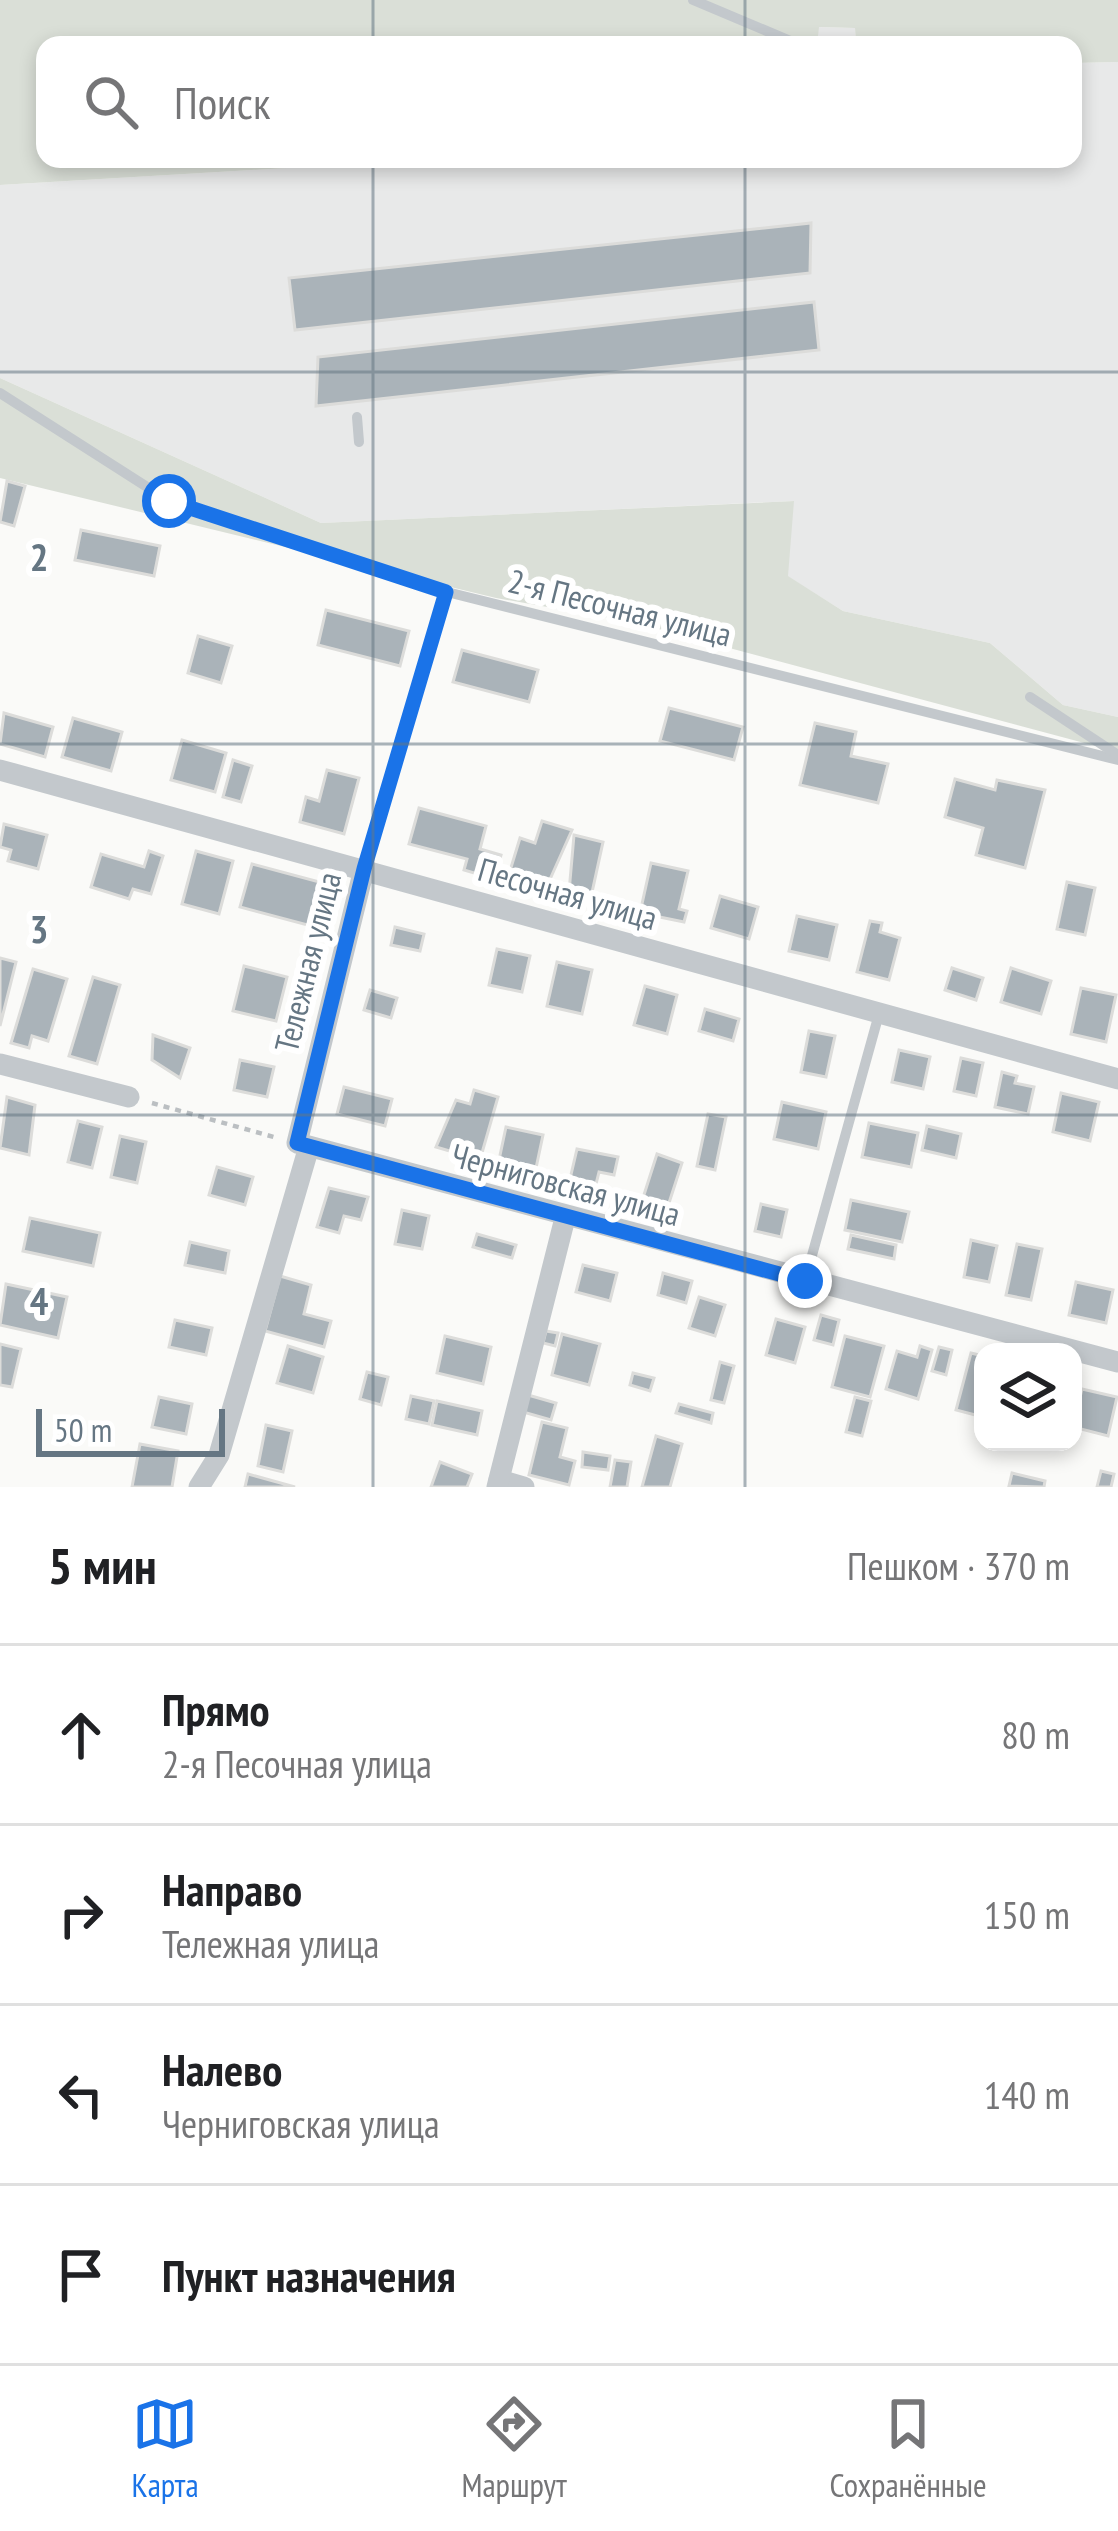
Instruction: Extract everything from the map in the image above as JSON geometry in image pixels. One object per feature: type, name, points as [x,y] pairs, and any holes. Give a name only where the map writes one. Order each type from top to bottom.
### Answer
[{"type":"street","name":"Песочная улица","points":[[0,770],[1118,1078]]},
{"type":"street","name":"Тележная улица","points":[[199,1487],[219,1455],[303,1146],[364,869]]},
{"type":"street","points":[[0,1064],[129,1097]]},
{"type":"street","name":"Черниговская улица","points":[[303,1146],[1118,1362]]},
{"type":"street","points":[[524,1487],[498,1484],[566,1218]]},
{"type":"lane","points":[[693,0],[779,36]]},
{"type":"lane","name":"2-я Песочная улица","points":[[0,393],[169,501],[446,592],[1118,757]]},
{"type":"lane","points":[[357,417],[359,442]]},
{"type":"lane","name":"Тележная улица","points":[[364,869],[446,592]]},
{"type":"lane","points":[[1030,698],[1118,757]]},
{"type":"lane","points":[[805,1281],[879,1014]]},
{"type":"path","points":[[129,1097],[303,1146]]},
{"type":"shaded area","points":[[0,0],[1118,0],[1118,62],[1082,63],[1082,36],[855,36],[855,28],[819,27],[818,36],[36,36],[36,168],[287,168],[0,185]]},
{"type":"shaded area","points":[[818,27],[855,28],[855,36],[818,36]]},
{"type":"shaded area","points":[[1118,62],[1118,717],[1063,705],[990,643],[843,611],[787,576],[793,501],[321,523],[0,378],[0,185],[286,168],[1082,168],[1082,63]]},
{"type":"shaded area","points":[[0,378],[321,523],[794,501],[788,576],[843,611],[990,643],[1063,705],[1118,717],[1118,752],[632,622],[496,598],[0,478]]},
{"type":"building","points":[[811,223],[810,273],[295,330],[289,278]]},
{"type":"building","points":[[814,302],[819,350],[316,406],[318,357]]},
{"type":"building","points":[[7,481],[25,486],[14,526],[0,522]]},
{"type":"building","points":[[81,530],[160,546],[154,576],[75,560]]},
{"type":"building","points":[[326,610],[409,631],[400,666],[318,645]]},
{"type":"building","points":[[198,636],[232,646],[221,683],[188,673]]},
{"type":"building","points":[[462,650],[538,670],[529,702],[453,682]]},
{"type":"building","points":[[669,708],[743,727],[734,760],[660,741]]},
{"type":"building","points":[[4,713],[53,727],[45,757],[0,744]]},
{"type":"building","points":[[73,718],[122,732],[111,771],[62,757]]},
{"type":"building","points":[[815,723],[856,732],[851,756],[888,764],[878,803],[800,785]]},
{"type":"building","points":[[182,740],[226,753],[215,792],[171,780]]},
{"type":"building","points":[[233,760],[252,766],[241,802],[223,797]]},
{"type":"building","points":[[327,770],[359,778],[344,834],[300,822],[306,797],[319,801]]},
{"type":"building","points":[[955,779],[995,790],[997,780],[1045,790],[1025,868],[976,855],[983,828],[945,817]]},
{"type":"building","points":[[419,808],[486,826],[480,849],[501,855],[494,879],[464,870],[467,859],[409,844]]},
{"type":"building","points":[[542,821],[572,830],[547,886],[509,874],[520,838],[535,843]]},
{"type":"building","points":[[4,824],[47,835],[38,869],[8,861],[11,850],[0,847]]},
{"type":"building","points":[[574,835],[603,842],[591,897],[569,892]]},
{"type":"building","points":[[149,851],[163,856],[151,894],[133,889],[129,899],[91,887],[101,854],[144,867]]},
{"type":"building","points":[[196,851],[233,861],[219,914],[182,904]]},
{"type":"building","points":[[651,863],[688,871],[679,909],[687,911],[684,922],[640,913]]},
{"type":"building","points":[[252,864],[327,884],[315,927],[240,907]]},
{"type":"building","points":[[1067,882],[1095,888],[1085,935],[1057,929]]},
{"type":"building","points":[[720,896],[758,907],[749,939],[711,928]]},
{"type":"building","points":[[797,916],[837,925],[829,960],[789,951]]},
{"type":"building","points":[[870,921],[882,923],[880,932],[900,938],[889,980],[857,972]]},
{"type":"building","points":[[395,927],[424,934],[420,951],[391,945]]},
{"type":"building","points":[[497,949],[530,956],[522,992],[489,985]]},
{"type":"building","points":[[0,958],[16,962],[0,1026]]},
{"type":"building","points":[[557,962],[592,970],[582,1014],[547,1006]]},
{"type":"building","points":[[244,966],[287,977],[276,1021],[233,1011]]},
{"type":"building","points":[[952,968],[983,978],[976,1000],[945,990]]},
{"type":"building","points":[[1011,968],[1051,981],[1041,1014],[1001,1002]]},
{"type":"building","points":[[33,969],[67,979],[48,1041],[32,1036],[29,1048],[11,1043]]},
{"type":"building","points":[[93,977],[120,985],[97,1064],[69,1056]]},
{"type":"building","points":[[645,986],[677,995],[667,1034],[634,1025]]},
{"type":"building","points":[[1081,988],[1116,995],[1106,1042],[1071,1034]]},
{"type":"building","points":[[370,990],[397,998],[391,1018],[364,1010]]},
{"type":"building","points":[[705,1009],[739,1019],[733,1041],[699,1031]]},
{"type":"building","points":[[809,1031],[835,1036],[826,1077],[801,1072]]},
{"type":"building","points":[[153,1035],[190,1048],[180,1078],[152,1060]]},
{"type":"building","points":[[899,1050],[930,1057],[923,1089],[892,1082]]},
{"type":"building","points":[[961,1058],[983,1063],[976,1096],[954,1091]]},
{"type":"building","points":[[240,1060],[274,1067],[267,1097],[234,1090]]},
{"type":"building","points":[[1002,1072],[1017,1076],[1015,1083],[1034,1087],[1028,1114],[995,1107]]},
{"type":"building","points":[[344,1087],[392,1099],[385,1126],[337,1114]]},
{"type":"building","points":[[474,1090],[498,1097],[480,1160],[436,1147],[456,1100],[470,1104]]},
{"type":"building","points":[[1061,1093],[1099,1102],[1090,1141],[1053,1132]]},
{"type":"building","points":[[7,1097],[35,1105],[29,1155],[0,1148]]},
{"type":"building","points":[[782,1102],[826,1112],[818,1149],[774,1139]]},
{"type":"building","points":[[708,1114],[726,1117],[715,1170],[697,1166]]},
{"type":"building","points":[[78,1121],[102,1127],[92,1168],[68,1162]]},
{"type":"building","points":[[869,1123],[918,1133],[911,1167],[862,1157]]},
{"type":"building","points":[[927,1126],[961,1134],[956,1158],[922,1150]]},
{"type":"building","points":[[506,1127],[543,1135],[536,1168],[499,1160]]},
{"type":"building","points":[[120,1136],[146,1142],[137,1183],[111,1177]]},
{"type":"building","points":[[577,1149],[618,1157],[614,1175],[599,1172],[596,1184],[570,1179]]},
{"type":"building","points":[[657,1154],[682,1163],[667,1209],[642,1201]]},
{"type":"building","points":[[217,1167],[253,1177],[245,1205],[209,1195]]},
{"type":"building","points":[[329,1188],[368,1197],[361,1220],[344,1216],[339,1233],[317,1227]]},
{"type":"building","points":[[851,1200],[909,1212],[902,1242],[845,1230]]},
{"type":"building","points":[[761,1204],[787,1210],[781,1237],[755,1231]]},
{"type":"building","points":[[402,1210],[429,1216],[422,1249],[395,1244]]},
{"type":"building","points":[[30,1218],[100,1233],[93,1266],[23,1251]]},
{"type":"building","points":[[477,1234],[516,1245],[512,1258],[473,1247]]},
{"type":"building","points":[[851,1235],[896,1245],[894,1259],[848,1249]]},
{"type":"building","points":[[971,1240],[997,1246],[989,1282],[964,1277]]},
{"type":"building","points":[[190,1242],[229,1251],[225,1273],[185,1265]]},
{"type":"building","points":[[1017,1244],[1042,1249],[1031,1300],[1006,1295]]},
{"type":"building","points":[[583,1265],[617,1273],[610,1301],[576,1292]]},
{"type":"building","points":[[663,1273],[692,1281],[686,1303],[658,1295]]},
{"type":"building","points":[[280,1276],[311,1285],[304,1314],[331,1321],[324,1347],[265,1331]]},
{"type":"building","points":[[1076,1282],[1113,1290],[1106,1323],[1069,1315]]},
{"type":"building","points":[[6,1284],[67,1297],[58,1338],[0,1325]]},
{"type":"building","points":[[699,1297],[725,1305],[715,1336],[689,1328]]},
{"type":"building","points":[[821,1315],[839,1320],[833,1345],[814,1340]]},
{"type":"building","points":[[776,1319],[805,1327],[795,1363],[766,1355]]},
{"type":"building","points":[[175,1320],[212,1328],[206,1355],[169,1347]]},
{"type":"building","points":[[546,1331],[558,1333],[555,1346],[543,1343]]},
{"type":"building","points":[[562,1334],[600,1344],[589,1385],[552,1375]]},
{"type":"building","points":[[445,1336],[491,1347],[483,1384],[437,1373]]},
{"type":"building","points":[[845,1336],[884,1346],[870,1397],[832,1387]]},
{"type":"building","points":[[0,1344],[21,1349],[12,1387],[0,1385]]},
{"type":"building","points":[[288,1346],[323,1357],[313,1393],[277,1383]]},
{"type":"building","points":[[920,1346],[932,1350],[918,1399],[886,1389],[897,1351],[917,1357]]},
{"type":"building","points":[[939,1347],[952,1350],[946,1375],[932,1371]]},
{"type":"building","points":[[971,1353],[974,1354],[974,1415],[956,1410]]},
{"type":"building","points":[[720,1362],[734,1366],[724,1403],[711,1400]]},
{"type":"building","points":[[367,1372],[388,1377],[381,1405],[360,1399]]},
{"type":"building","points":[[633,1373],[654,1378],[650,1391],[630,1385]]},
{"type":"building","points":[[1082,1389],[1117,1397],[1108,1436],[1082,1429]]},
{"type":"building","points":[[528,1395],[556,1403],[551,1420],[523,1412]]},
{"type":"building","points":[[411,1396],[434,1401],[429,1424],[406,1419]]},
{"type":"building","points":[[159,1397],[192,1404],[186,1434],[152,1427]]},
{"type":"building","points":[[855,1397],[871,1401],[862,1436],[846,1432]]},
{"type":"building","points":[[437,1401],[482,1411],[477,1435],[432,1425]]},
{"type":"building","points":[[679,1404],[713,1413],[711,1423],[676,1413]]},
{"type":"building","points":[[542,1422],[567,1428],[560,1457],[575,1461],[569,1485],[529,1475]]},
{"type":"building","points":[[266,1425],[292,1431],[283,1472],[258,1466]]},
{"type":"building","points":[[656,1436],[682,1444],[670,1487],[642,1487]]},
{"type":"building","points":[[140,1444],[178,1451],[172,1487],[132,1487]]},
{"type":"building","points":[[583,1452],[610,1456],[608,1470],[582,1467]]},
{"type":"building","points":[[615,1460],[631,1462],[627,1487],[610,1487]]},
{"type":"building","points":[[440,1462],[472,1474],[467,1487],[431,1487]]},
{"type":"building","points":[[1101,1471],[1114,1474],[1111,1487],[1097,1487]]},
{"type":"building","points":[[1012,1473],[1045,1481],[1044,1487],[1009,1486]]},
{"type":"building","points":[[248,1474],[295,1487],[245,1487]]},
{"type":"route","points":[[169,501],[446,592],[364,869],[297,1143],[308,1150],[805,1281]]}]
